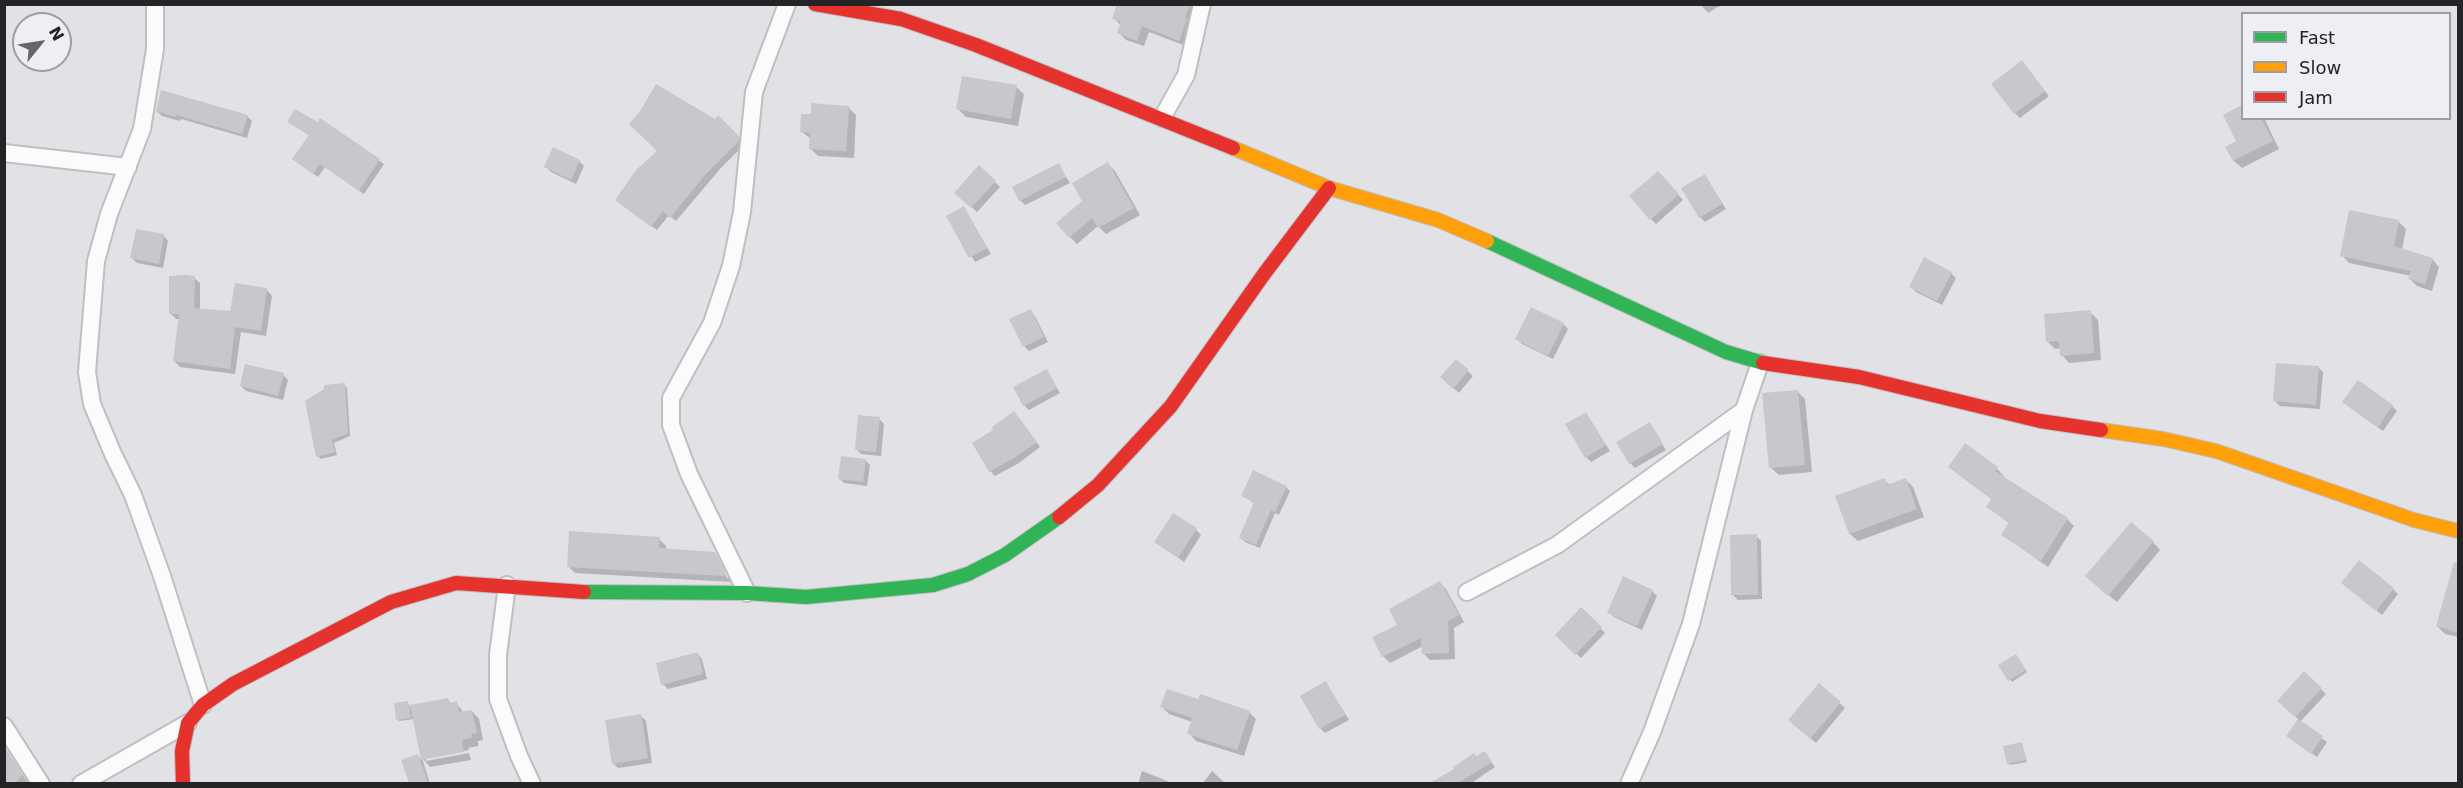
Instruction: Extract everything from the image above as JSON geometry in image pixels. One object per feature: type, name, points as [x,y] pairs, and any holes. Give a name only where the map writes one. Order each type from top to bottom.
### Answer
[{"type":"street","points":[[155,4],[153,60],[142,129],[109,214],[96,261],[87,372],[92,404],[133,495],[162,576],[203,705]]},
{"type":"street","points":[[747,593],[689,474],[671,424],[671,398],[712,323],[731,266],[742,212],[754,92],[787,4]]},
{"type":"street","points":[[815,4],[901,19],[976,45],[1060,81],[1161,118],[1329,189],[1438,220],[1529,259],[1726,352],[1760,363],[1859,376],[2040,422],[2163,439],[2216,451],[2414,520],[2458,531]]},
{"type":"street","points":[[1161,118],[1186,75],[1202,4]]},
{"type":"street","points":[[4,153],[128,167]]},
{"type":"street","points":[[81,783],[188,723],[203,705],[233,684],[391,602],[456,583],[600,593],[747,593],[806,597],[933,585],[968,574],[1005,555],[1042,530],[1098,485],[1171,406],[1264,274],[1329,189]]},
{"type":"street","points":[[1629,783],[1652,732],[1691,624],[1744,410],[1760,363]]},
{"type":"street","points":[[1467,592],[1557,545],[1744,410]]},
{"type":"street","points":[[507,585],[498,656],[498,699],[519,756],[532,783]]},
{"type":"street","points":[[183,783],[182,751],[188,723]]},
{"type":"street","points":[[4,726],[41,783]]},
{"type":"building","points":[[1117,4],[1190,4],[1179,41],[1142,26],[1137,41],[1117,33],[1121,22],[1112,19]]},
{"type":"building","points":[[2022,60],[2045,91],[2014,114],[1991,84]]},
{"type":"building","points":[[962,76],[1017,85],[1011,119],[956,109]]},
{"type":"building","points":[[656,84],[715,119],[718,115],[739,136],[739,141],[705,175],[670,218],[663,211],[651,227],[615,200],[636,170],[657,151],[629,124],[640,111]]},
{"type":"building","points":[[161,90],[248,115],[242,134],[156,111]]},
{"type":"building","points":[[811,103],[849,106],[846,151],[809,149],[810,133],[800,132],[801,114],[811,114]]},
{"type":"building","points":[[2241,106],[2241,120],[2262,120],[2273,141],[2233,161],[2225,147],[2236,141],[2223,115]]},
{"type":"building","points":[[295,109],[318,122],[320,118],[380,159],[359,191],[320,164],[313,174],[292,159],[309,135],[287,122]]},
{"type":"building","points":[[553,147],[580,160],[571,180],[544,167]]},
{"type":"building","points":[[1108,162],[1134,208],[1098,228],[1092,218],[1069,238],[1056,223],[1082,201],[1072,183]]},
{"type":"building","points":[[1059,163],[1066,177],[1019,201],[1012,187]]},
{"type":"building","points":[[979,165],[996,181],[971,208],[954,193]]},
{"type":"building","points":[[1658,171],[1679,194],[1650,220],[1629,196]]},
{"type":"building","points":[[1705,174],[1722,204],[1699,218],[1681,188]]},
{"type":"building","points":[[964,206],[987,248],[969,258],[946,216]]},
{"type":"building","points":[[2349,210],[2399,220],[2394,246],[2433,258],[2425,284],[2408,279],[2411,271],[2340,256]]},
{"type":"building","points":[[136,229],[164,234],[159,264],[130,258]]},
{"type":"building","points":[[1924,257],[1952,272],[1937,301],[1909,287]]},
{"type":"building","points":[[169,276],[195,276],[194,308],[230,311],[235,283],[267,288],[261,331],[235,327],[230,369],[173,361],[179,314],[169,314]]},
{"type":"building","points":[[1531,307],[1564,323],[1548,356],[1515,339]]},
{"type":"building","points":[[1031,309],[1044,337],[1023,347],[1009,319]]},
{"type":"building","points":[[2091,310],[2094,353],[2060,356],[2059,341],[2046,342],[2044,314]]},
{"type":"building","points":[[1456,359],[1469,370],[1453,389],[1440,377]]},
{"type":"building","points":[[2276,363],[2319,366],[2316,405],[2273,401]]},
{"type":"building","points":[[245,364],[284,373],[278,396],[240,386]]},
{"type":"building","points":[[1047,369],[1057,388],[1023,406],[1013,387]]},
{"type":"building","points":[[2358,380],[2393,405],[2378,427],[2342,402]]},
{"type":"building","points":[[345,383],[348,433],[332,440],[335,452],[316,457],[305,401],[324,389],[324,385]]},
{"type":"building","points":[[1798,390],[1805,465],[1769,468],[1762,393]]},
{"type":"building","points":[[1014,411],[1037,442],[989,472],[972,443],[993,430],[992,427]]},
{"type":"building","points":[[1586,412],[1606,445],[1585,458],[1565,424]]},
{"type":"building","points":[[858,415],[880,417],[876,452],[855,450]]},
{"type":"building","points":[[1650,422],[1663,444],[1629,464],[1616,442]]},
{"type":"building","points":[[1965,443],[1998,467],[1995,471],[2068,518],[2041,561],[2001,535],[2009,522],[1986,507],[1991,499],[1948,467]]},
{"type":"building","points":[[841,456],[866,459],[863,482],[838,479]]},
{"type":"building","points":[[1253,470],[1287,486],[1275,512],[1271,510],[1256,545],[1239,538],[1254,502],[1241,496]]},
{"type":"building","points":[[1885,478],[1887,485],[1906,478],[1917,509],[1849,534],[1835,496]]},
{"type":"building","points":[[1173,513],[1197,528],[1178,558],[1154,542]]},
{"type":"building","points":[[2131,522],[2154,541],[2108,596],[2085,576]]},
{"type":"building","points":[[569,531],[660,537],[659,548],[715,552],[725,571],[724,576],[567,567]]},
{"type":"building","points":[[1757,534],[1758,595],[1731,595],[1730,535]]},
{"type":"building","points":[[2359,560],[2394,588],[2376,611],[2341,583]]},
{"type":"building","points":[[2454,562],[2458,563],[2458,633],[2436,626]]},
{"type":"building","points":[[1623,576],[1653,590],[1637,626],[1607,613]]},
{"type":"building","points":[[1440,581],[1459,615],[1448,621],[1449,653],[1422,654],[1421,638],[1382,657],[1372,637],[1397,625],[1389,609]]},
{"type":"building","points":[[1581,607],[1602,627],[1575,655],[1555,635]]},
{"type":"building","points":[[698,652],[703,674],[661,685],[656,663]]},
{"type":"building","points":[[2016,654],[2026,670],[2008,681],[1998,665]]},
{"type":"building","points":[[2304,671],[2322,688],[2295,717],[2277,701]]},
{"type":"building","points":[[1326,681],[1345,715],[1319,729],[1300,696]]},
{"type":"building","points":[[1819,683],[1841,702],[1810,739],[1788,720]]},
{"type":"building","points":[[1167,689],[1198,699],[1200,694],[1250,711],[1237,750],[1187,734],[1192,718],[1160,707]]},
{"type":"building","points":[[448,698],[449,703],[457,701],[459,712],[472,710],[477,733],[471,734],[472,738],[462,740],[464,752],[421,760],[410,705]]},
{"type":"building","points":[[408,701],[411,718],[396,720],[394,703]]},
{"type":"building","points":[[641,714],[648,758],[612,764],[605,720]]},
{"type":"building","points":[[2298,719],[2323,736],[2311,754],[2286,736]]},
{"type":"building","points":[[2022,742],[2026,760],[2007,764],[2003,746]]},
{"type":"building","points":[[4,746],[23,775],[15,783],[4,783]]},
{"type":"building","points":[[1485,751],[1492,762],[1458,783],[1430,783],[1454,769],[1453,767],[1474,753],[1476,756]]},
{"type":"building","points":[[418,754],[428,783],[409,783],[401,760]]},
{"type":"traffic: fast","points":[[1487,241],[1726,352],[1763,363]]},
{"type":"traffic: fast","points":[[584,592],[747,593],[806,597],[933,585],[968,574],[1005,555],[1059,517]]},
{"type":"traffic: slow","points":[[1233,148],[1329,188],[1438,220],[1487,241]]},
{"type":"traffic: slow","points":[[2101,430],[2163,439],[2216,451],[2414,520],[2458,531]]},
{"type":"traffic: jam","points":[[815,4],[901,19],[976,45],[1233,148]]},
{"type":"traffic: jam","points":[[1059,517],[1098,485],[1171,406],[1264,274],[1329,188]]},
{"type":"traffic: jam","points":[[1763,363],[1859,377],[2040,421],[2101,430]]},
{"type":"traffic: jam","points":[[183,784],[182,751],[188,723],[203,705],[233,684],[391,602],[456,583],[584,592]]}]
